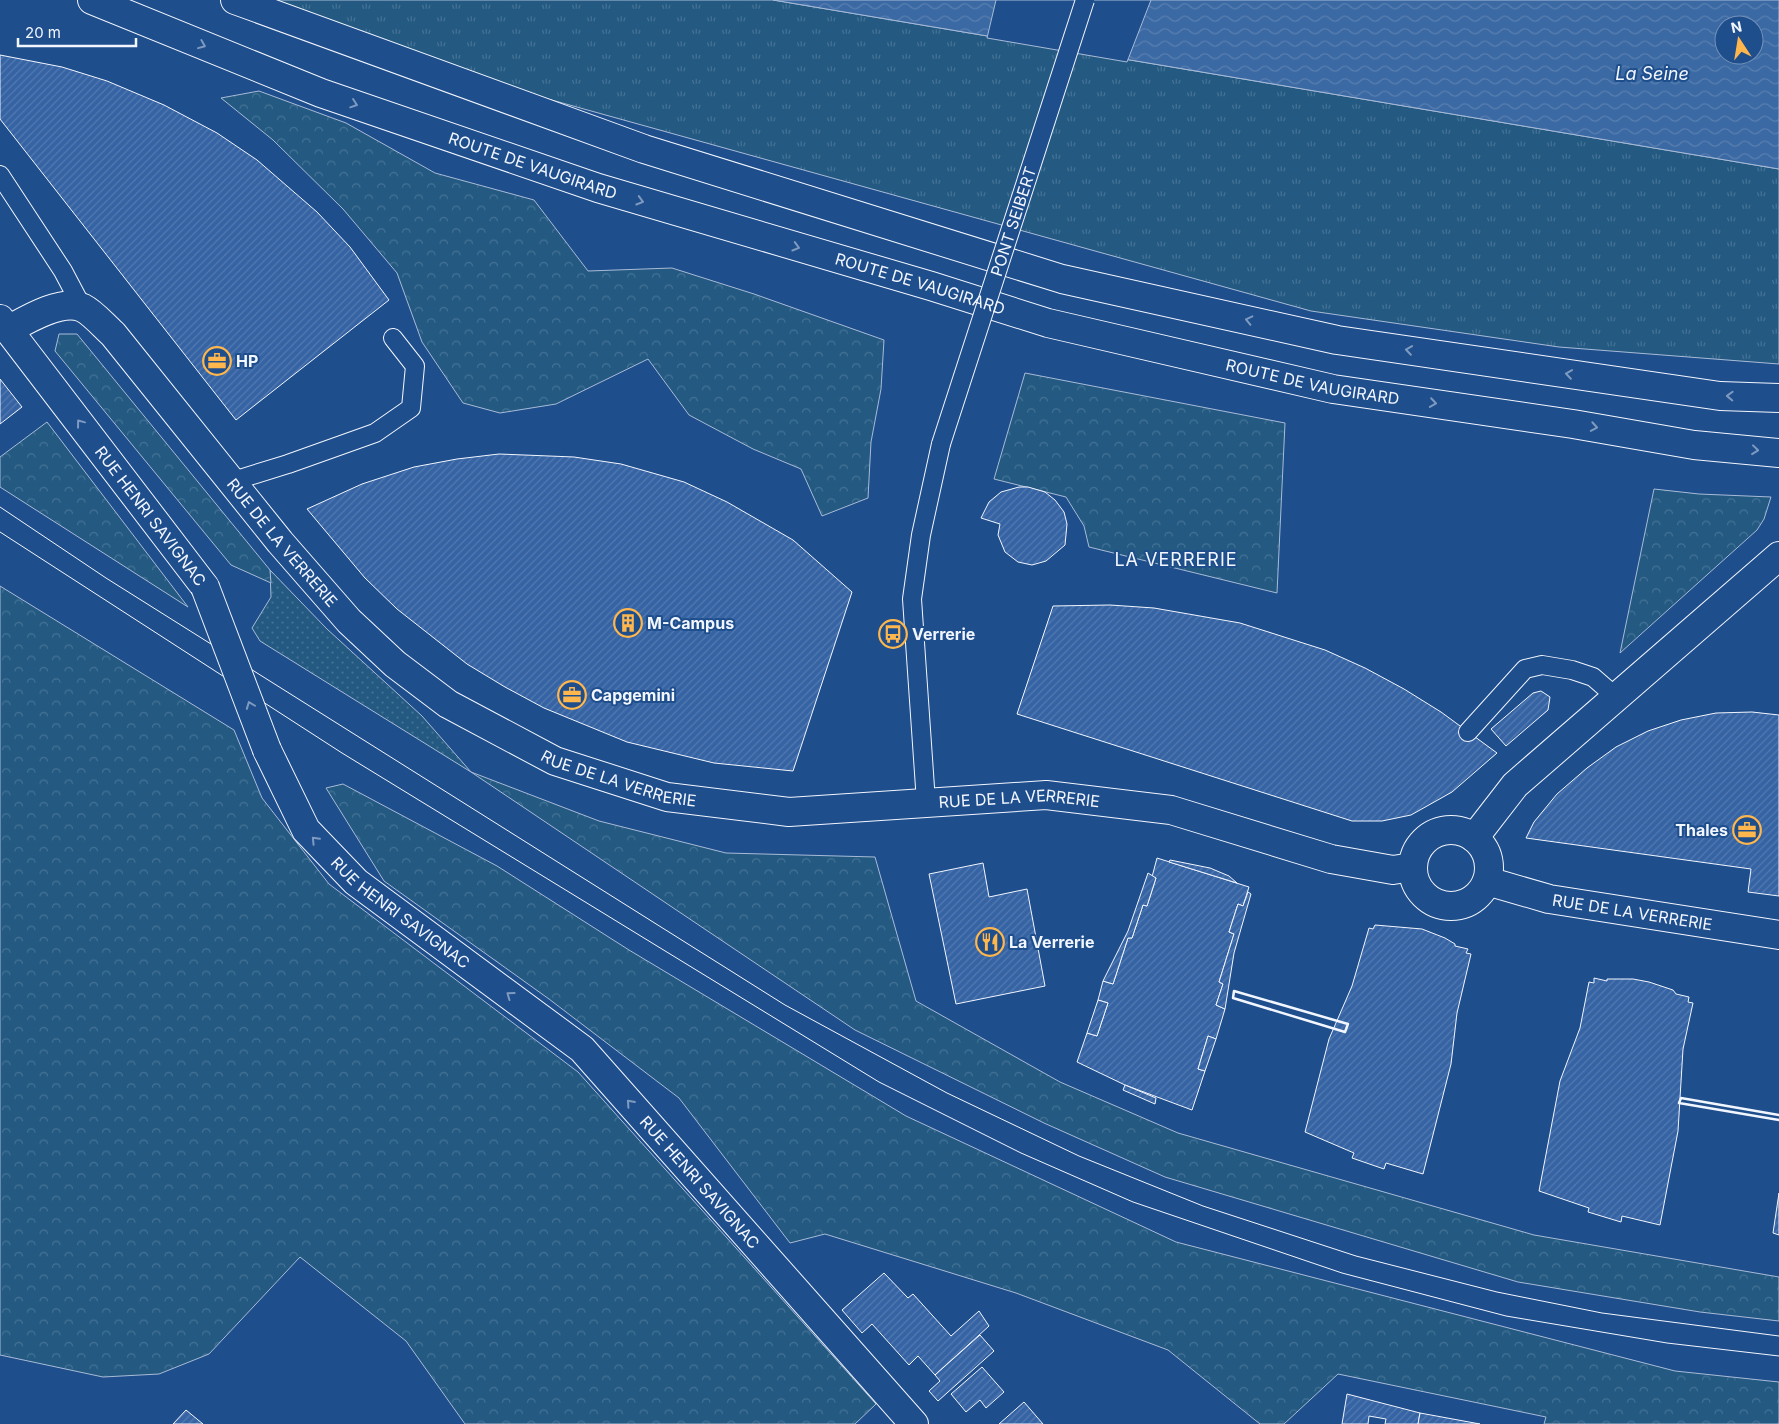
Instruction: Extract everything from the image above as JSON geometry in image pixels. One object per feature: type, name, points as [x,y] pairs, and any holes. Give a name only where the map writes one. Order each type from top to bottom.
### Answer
[{"type":"street","name":"ROUTE DE VAUGIRARD","points":[[92,0],[321,92],[598,188],[1048,323],[1333,388],[1573,424],[1694,445],[1779,453]]},
{"type":"street","points":[[235,0],[644,149],[1062,278],[1337,340],[1720,396],[1779,398]]},
{"type":"street","points":[[4,325],[60,306],[82,307]]},
{"type":"street","name":"RUE DE LA VERRERIE","points":[[82,307],[113,334],[233,481],[280,542],[349,621],[395,664],[448,704],[555,761],[667,797],[789,812],[1046,794],[1170,810],[1331,859],[1393,870],[1412,867]]},
{"type":"street","name":"RUE HENRI SAVIGNAC","points":[[4,325],[205,587],[267,750],[306,830],[356,882],[582,1049],[914,1424]]},
{"type":"street","points":[[1474,838],[1515,786],[1779,556]]},
{"type":"street","points":[[1442,831],[1459,831],[1474,838],[1487,858],[1489,870],[1486,881],[1478,895],[1466,903],[1451,907],[1436,904],[1423,894],[1414,882],[1412,867],[1416,851],[1427,838],[1442,831]]},
{"type":"street","name":"RUE DE LA VERRERIE","points":[[1486,881],[1549,899],[1779,935]]},
{"type":"lane","name":"PONT SEIBERT","points":[[926,802],[912,599],[921,535],[941,444],[1085,0]]},
{"type":"lane","points":[[0,175],[63,271],[82,307]]},
{"type":"lane","points":[[233,481],[288,464],[375,433],[411,408],[415,366],[393,338]]},
{"type":"lane","points":[[1468,732],[1525,669],[1542,665],[1572,670],[1593,677],[1616,697]]},
{"type":"green space","points":[[240,0],[773,0],[1779,169],[1779,364],[1559,347],[1311,311],[494,84]]},
{"type":"green space","points":[[259,91],[346,123],[435,173],[534,200],[588,271],[672,268],[754,294],[884,340],[881,389],[871,442],[868,498],[822,516],[801,469],[753,449],[689,415],[648,359],[556,404],[500,413],[463,403],[422,342],[397,273],[343,209],[273,140],[221,98]]},
{"type":"green space","points":[[59,334],[77,334],[270,570],[271,583],[231,565],[55,351]]},
{"type":"green space","points":[[1025,373],[1285,423],[1277,593],[1089,547],[1084,526],[1066,497],[994,479]]},
{"type":"green space","points":[[47,422],[188,607],[0,487],[0,457]]},
{"type":"green space","points":[[1654,489],[1699,494],[1771,497],[1764,519],[1757,530],[1620,653]]},
{"type":"green space","points":[[270,570],[327,629],[422,716],[471,772],[260,641],[252,628],[271,597]]},
{"type":"green space","points":[[0,586],[234,730],[262,798],[329,884],[578,1072],[876,1404],[855,1424],[465,1424],[406,1341],[300,1257],[209,1354],[159,1374],[103,1377],[0,1355]]},
{"type":"green space","points":[[471,772],[599,821],[726,853],[875,857],[916,1001],[1060,1082],[1178,1133],[1534,1235],[1779,1277],[1779,1321],[1700,1312],[1518,1282],[1165,1177],[1044,1123],[855,1030]]},
{"type":"green space","points":[[343,784],[497,866],[629,950],[906,1116],[1176,1242],[1675,1371],[1779,1382],[1779,1424],[1544,1424],[1546,1417],[1338,1374],[1284,1424],[1260,1424],[1168,1350],[1016,1293],[825,1234],[790,1243],[679,1098],[549,999],[384,881],[326,788]]},
{"type":"water","name":"La Seine","points":[[773,0],[1779,0],[1779,169]]},
{"type":"pier","points":[[996,0],[1151,0],[1127,62],[987,38]]},
{"type":"building","points":[[0,55],[62,67],[107,81],[164,105],[217,133],[257,160],[317,212],[350,247],[389,300],[236,420],[0,119]]},
{"type":"building","points":[[0,379],[22,407],[0,424]]},
{"type":"building","name":"M-Campus","points":[[499,454],[574,457],[621,464],[684,482],[727,502],[793,540],[852,592],[793,771],[714,763],[627,742],[544,708],[505,687],[467,664],[397,609],[365,578],[307,509],[362,484],[414,467]]},
{"type":"building","points":[[1019,487],[1028,487],[1045,492],[1055,500],[1064,512],[1067,524],[1065,545],[1046,561],[1032,565],[1018,562],[1005,552],[998,535],[1000,524],[981,518],[989,502],[1001,492]]},
{"type":"building","points":[[1110,605],[1154,608],[1240,623],[1325,650],[1365,668],[1404,689],[1441,712],[1497,753],[1452,792],[1411,815],[1382,821],[1352,821],[1017,714],[1053,606]]},
{"type":"building","points":[[1541,691],[1550,697],[1548,710],[1506,746],[1491,729],[1533,693]]},
{"type":"building","points":[[1752,712],[1779,715],[1779,896],[1748,892],[1751,869],[1526,838],[1534,822],[1557,794],[1587,768],[1616,747],[1648,731],[1681,720],[1716,713]]},
{"type":"building","points":[[1157,858],[1249,887],[1243,906],[1238,904],[1229,932],[1234,934],[1219,982],[1223,984],[1216,1005],[1225,1009],[1216,1039],[1208,1036],[1198,1069],[1205,1071],[1192,1110],[1125,1085],[1077,1062],[1087,1033],[1097,1036],[1108,1003],[1098,1000],[1103,981],[1113,984],[1128,938],[1132,938],[1143,905],[1147,906],[1156,878],[1152,877]]},
{"type":"building","points":[[1170,860],[1210,868],[1229,876],[1237,883],[1169,862]]},
{"type":"building","name":"La Verrerie","points":[[983,863],[989,897],[1027,889],[1045,986],[956,1004],[929,874]]},
{"type":"building","points":[[1148,873],[1156,878],[1147,906],[1143,905],[1132,938],[1128,938],[1113,984],[1103,981],[1128,931]]},
{"type":"building","points":[[1248,892],[1251,894],[1234,953],[1225,1009],[1216,1005],[1223,984],[1219,982],[1234,934],[1229,932],[1238,904],[1243,906]]},
{"type":"building","points":[[1375,925],[1422,929],[1445,938],[1455,944],[1455,946],[1468,949],[1466,953],[1471,954],[1457,1013],[1451,1064],[1423,1174],[1386,1163],[1384,1169],[1352,1158],[1354,1153],[1305,1132],[1329,1039],[1352,986],[1369,928],[1373,929]]},
{"type":"building","points":[[1594,978],[1607,981],[1607,979],[1633,979],[1649,982],[1673,990],[1676,994],[1689,997],[1688,1002],[1693,1003],[1683,1049],[1678,1131],[1660,1225],[1622,1216],[1621,1222],[1588,1212],[1589,1208],[1539,1191],[1560,1081],[1580,1028],[1589,982],[1594,983]]},
{"type":"building","points":[[1098,1000],[1108,1003],[1097,1036],[1087,1033]]},
{"type":"building","points":[[1208,1036],[1216,1039],[1205,1071],[1198,1069]]},
{"type":"building","points":[[1125,1085],[1156,1098],[1155,1104],[1123,1090]]},
{"type":"building","points":[[1779,1193],[1779,1235],[1773,1233]]},
{"type":"building","points":[[884,1273],[908,1298],[913,1294],[951,1336],[979,1311],[989,1326],[935,1375],[918,1356],[909,1365],[872,1324],[862,1333],[842,1310]]},
{"type":"building","points":[[980,1335],[994,1351],[938,1401],[929,1391],[940,1381],[935,1375]]},
{"type":"building","points":[[982,1367],[1004,1392],[986,1408],[980,1400],[966,1412],[951,1394]]},
{"type":"building","points":[[1347,1394],[1420,1413],[1418,1424],[1385,1424],[1386,1419],[1369,1416],[1368,1424],[1342,1424]]},
{"type":"building","points":[[1024,1402],[1043,1424],[999,1424]]},
{"type":"building","points":[[186,1410],[203,1424],[173,1424]]},
{"type":"building","points":[[1420,1413],[1480,1424],[1418,1424]]},
{"type":"tram line","points":[[0,507],[106,578],[785,1005],[947,1093],[1079,1156],[1203,1206],[1356,1256],[1497,1292],[1602,1313],[1779,1336]]},
{"type":"tram line","points":[[0,532],[342,753],[879,1082],[1021,1153],[1133,1202],[1342,1273],[1506,1316],[1667,1343],[1779,1356]]},
{"type":"wall","points":[[1234,991],[1348,1024],[1345,1032],[1233,998],[1234,991]]},
{"type":"wall","points":[[1779,1115],[1681,1098],[1679,1103],[1779,1120]]},
{"type":"place","name":"HP","points":[[217,361]]},
{"type":"place","name":"M-Campus","points":[[628,623]]},
{"type":"place","name":"Verrerie","points":[[893,634]]},
{"type":"place","name":"Capgemini","points":[[572,695]]},
{"type":"place","name":"Thales","points":[[1747,830]]},
{"type":"place","name":"La Verrerie","points":[[990,942]]},
{"type":"district","name":"LA VERRERIE","points":[[1176,559]]}]
